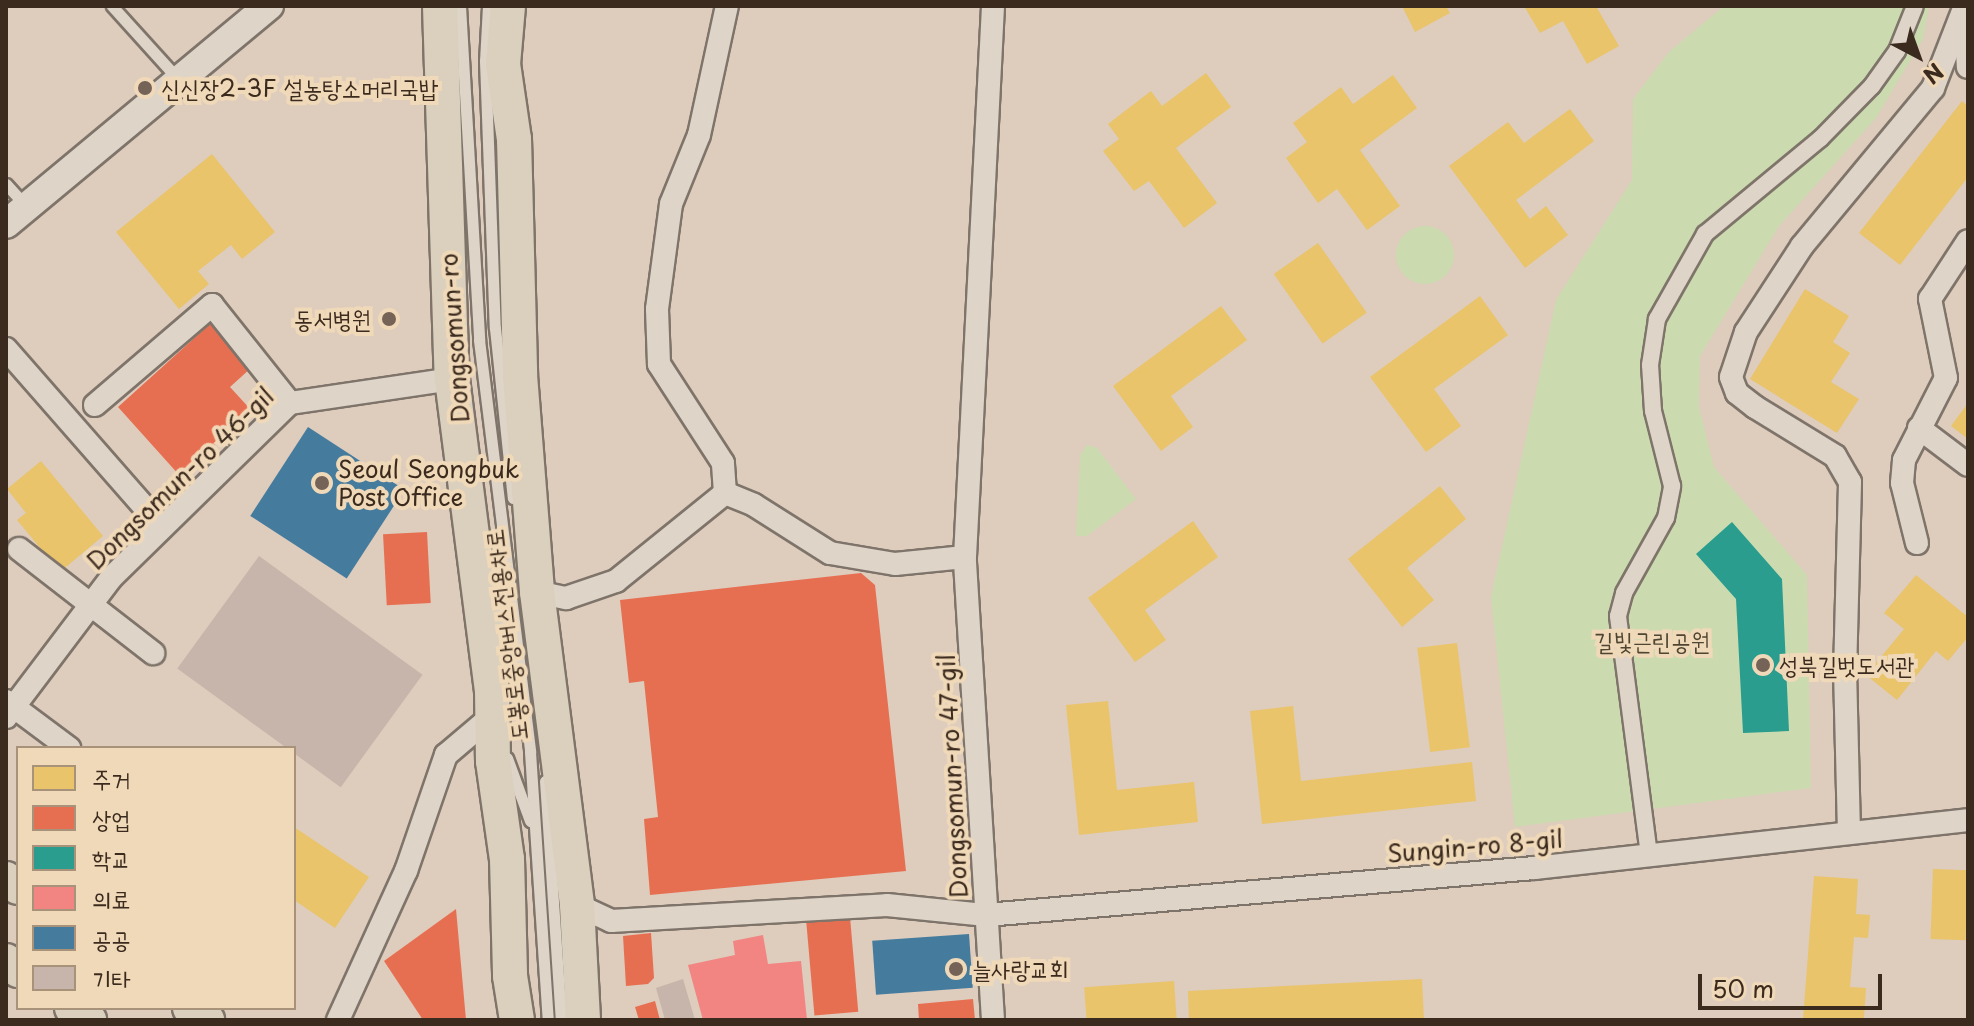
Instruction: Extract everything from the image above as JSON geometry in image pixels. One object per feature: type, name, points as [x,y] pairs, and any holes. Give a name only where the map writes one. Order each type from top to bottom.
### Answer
[{"type":"main road","name":"Dongsomun-ro","points":[[440,6],[452,379],[492,703],[493,761],[507,859],[510,976],[517,1020]]},
{"type":"main road","points":[[508,6],[503,64],[514,139],[520,375],[537,592],[577,905],[579,1015]]},
{"type":"main road","points":[[508,1020],[510,976]]},
{"type":"street","points":[[16,215],[269,6]]},
{"type":"street","points":[[725,493],[723,463],[659,364],[657,309],[671,204],[699,135],[727,6]]},
{"type":"street","name":"Dongsomun-ro 47-gil","points":[[577,905],[611,921],[887,905],[986,915],[965,557],[993,6]]},
{"type":"street","points":[[1649,855],[1618,616],[1624,593],[1666,518],[1672,486],[1653,411],[1650,365],[1657,319],[1705,234],[1820,139],[1872,86],[1897,51],[1915,6]]},
{"type":"street","points":[[1849,833],[1845,674],[1850,482],[1835,456],[1755,407],[1737,393],[1731,377],[1746,332],[1802,246],[1933,88],[1965,6]]},
{"type":"street","points":[[1968,22],[1963,45],[1968,67]]},
{"type":"street","points":[[1917,543],[1902,483],[1904,460],[1946,378],[1930,299],[1968,241]]},
{"type":"street","points":[[95,405],[208,301],[290,403]]},
{"type":"street","points":[[6,349],[161,526]]},
{"type":"street","name":"Dongsomun-ro 46-gil","points":[[66,746],[8,708],[91,603],[161,526],[290,403],[452,379]]},
{"type":"street","points":[[1919,428],[1968,465]]},
{"type":"street","points":[[537,592],[566,598],[616,581],[725,493]]},
{"type":"street","points":[[725,493],[754,505],[830,553],[895,564],[965,557]]},
{"type":"street","name":"Dongsomun-ro 46-gil","points":[[19,549],[153,653]]},
{"type":"street","points":[[338,1020],[406,871],[446,755],[492,703]]},
{"type":"street","name":"Sungin-ro 8-gil","points":[[986,915],[1649,855],[1968,820]]},
{"type":"street","points":[[986,915],[993,1020]]},
{"type":"lane","points":[[112,6],[178,79]]},
{"type":"lane","name":"도봉로중앙버스전용차로","points":[[460,6],[479,340],[501,538]]},
{"type":"lane","name":"도봉로중앙버스전용차로","points":[[488,6],[485,61],[495,328],[543,759],[579,1015]]},
{"type":"lane","points":[[6,184],[16,215]]},
{"type":"lane","points":[[501,538],[499,653],[492,703],[534,833]]},
{"type":"lane","points":[[501,538],[530,752],[548,1020]]},
{"type":"green space","name":"길빛근린공원","points":[[1724,6],[1929,6],[1923,39],[1876,118],[1779,226],[1700,356],[1699,407],[1714,467],[1807,575],[1811,788],[1515,827],[1491,597],[1556,300],[1632,180],[1633,99],[1669,52]]},
{"type":"green space","points":[[1425,226],[1445,235],[1454,255],[1445,275],[1425,284],[1405,275],[1396,255],[1405,235]]},
{"type":"green space","points":[[1087,445],[1097,448],[1136,499],[1087,536],[1076,536],[1080,455]]},
{"type":"building: 주거","points":[[1402,6],[1446,6],[1450,13],[1415,32]]},
{"type":"building: 주거","points":[[1524,6],[1596,6],[1619,46],[1587,64],[1563,21],[1540,33]]},
{"type":"building: 주거","points":[[1206,73],[1231,107],[1176,148],[1217,203],[1184,228],[1149,181],[1134,191],[1103,151],[1119,139],[1108,124],[1151,91],[1162,106]]},
{"type":"building: 주거","points":[[1393,75],[1417,108],[1360,150],[1400,206],[1367,230],[1337,189],[1318,203],[1286,158],[1307,142],[1293,123],[1341,87],[1353,104]]},
{"type":"building: 주거","points":[[1962,101],[1968,106],[1968,177],[1900,265],[1859,233]]},
{"type":"building: 주거","points":[[1570,109],[1594,141],[1516,200],[1530,219],[1546,206],[1568,235],[1525,268],[1449,166],[1508,122],[1524,143]]},
{"type":"building: 주거","points":[[212,154],[275,232],[242,259],[231,245],[198,271],[209,284],[179,309],[116,232]]},
{"type":"building: 주거","points":[[1318,243],[1367,313],[1323,344],[1274,274]]},
{"type":"building: 주거","points":[[1805,289],[1849,316],[1833,342],[1850,353],[1831,382],[1859,399],[1837,433],[1750,379]]},
{"type":"building: 주거","points":[[1480,296],[1508,335],[1434,389],[1461,426],[1426,452],[1370,377]]},
{"type":"building: 주거","points":[[1221,306],[1247,340],[1171,396],[1193,427],[1161,451],[1113,386]]},
{"type":"building: 주거","points":[[1968,403],[1968,439],[1951,426]]},
{"type":"building: 주거","points":[[41,461],[103,536],[60,572],[17,520],[26,513],[7,489]]},
{"type":"building: 주거","points":[[1440,486],[1466,519],[1407,568],[1434,600],[1402,627],[1348,559]]},
{"type":"building: 주거","points":[[1193,521],[1218,557],[1145,610],[1166,640],[1135,662],[1088,598]]},
{"type":"building: 주거","points":[[1916,575],[1968,617],[1968,637],[1948,661],[1936,651],[1897,700],[1866,675],[1904,629],[1884,613]]},
{"type":"building: 주거","points":[[1457,643],[1470,747],[1430,752],[1417,648]]},
{"type":"building: 주거","points":[[1108,701],[1117,790],[1194,782],[1198,822],[1079,835],[1066,705]]},
{"type":"building: 주거","points":[[1293,706],[1301,781],[1472,762],[1476,801],[1262,824],[1250,711]]},
{"type":"building: 주거","points":[[296,828],[369,877],[335,928],[296,901]]},
{"type":"building: 주거","points":[[1933,869],[1968,870],[1966,940],[1931,939]]},
{"type":"building: 주거","points":[[1814,876],[1858,879],[1856,914],[1870,915],[1868,938],[1854,937],[1850,987],[1866,988],[1864,1018],[1803,1020]]},
{"type":"building: 주거","points":[[1422,979],[1424,1020],[1189,1020],[1188,991]]},
{"type":"building: 주거","points":[[1174,981],[1177,1020],[1087,1020],[1084,987]]},
{"type":"building: 상업","points":[[211,323],[251,368],[230,387],[252,411],[180,476],[118,407]]},
{"type":"building: 상업","points":[[427,532],[431,603],[387,605],[383,534]]},
{"type":"building: 상업","points":[[861,573],[875,585],[906,871],[650,895],[644,819],[658,817],[644,681],[629,683],[620,600]]},
{"type":"building: 상업","points":[[456,909],[466,1020],[423,1020],[384,961]]},
{"type":"building: 상업","points":[[850,917],[858,1012],[814,1015],[806,921]]},
{"type":"building: 상업","points":[[651,933],[654,978],[648,984],[626,986],[623,936]]},
{"type":"building: 상업","points":[[973,999],[975,1020],[919,1020],[918,1004]]},
{"type":"building: 상업","points":[[655,1001],[660,1020],[639,1020],[635,1007]]},
{"type":"building: 학교","name":"성북길벗도서관","points":[[1732,522],[1782,579],[1789,731],[1743,733],[1736,599],[1696,554]]},
{"type":"building: 의료","points":[[763,935],[768,964],[801,961],[807,1020],[703,1020],[688,965],[735,955],[733,941]]},
{"type":"building: 공공","points":[[308,427],[404,490],[347,579],[250,516]]},
{"type":"building: 공공","points":[[969,934],[973,988],[876,995],[872,941]]},
{"type":"building: 기타","points":[[259,556],[422,675],[341,787],[296,755],[296,746],[284,746],[177,668]]},
{"type":"building: 기타","points":[[683,979],[695,1020],[665,1020],[656,988]]},
{"type":"place","name":"신신장2-3F 설농탕소머리국밥","points":[[145,88]]},
{"type":"place","name":"동서병원","points":[[389,319]]},
{"type":"place","name":"Seoul Seongbuk Post Office","points":[[322,483]]},
{"type":"place","name":"성북길벗도서관","points":[[1763,665]]},
{"type":"place","name":"늘사랑교회","points":[[956,969]]}]
